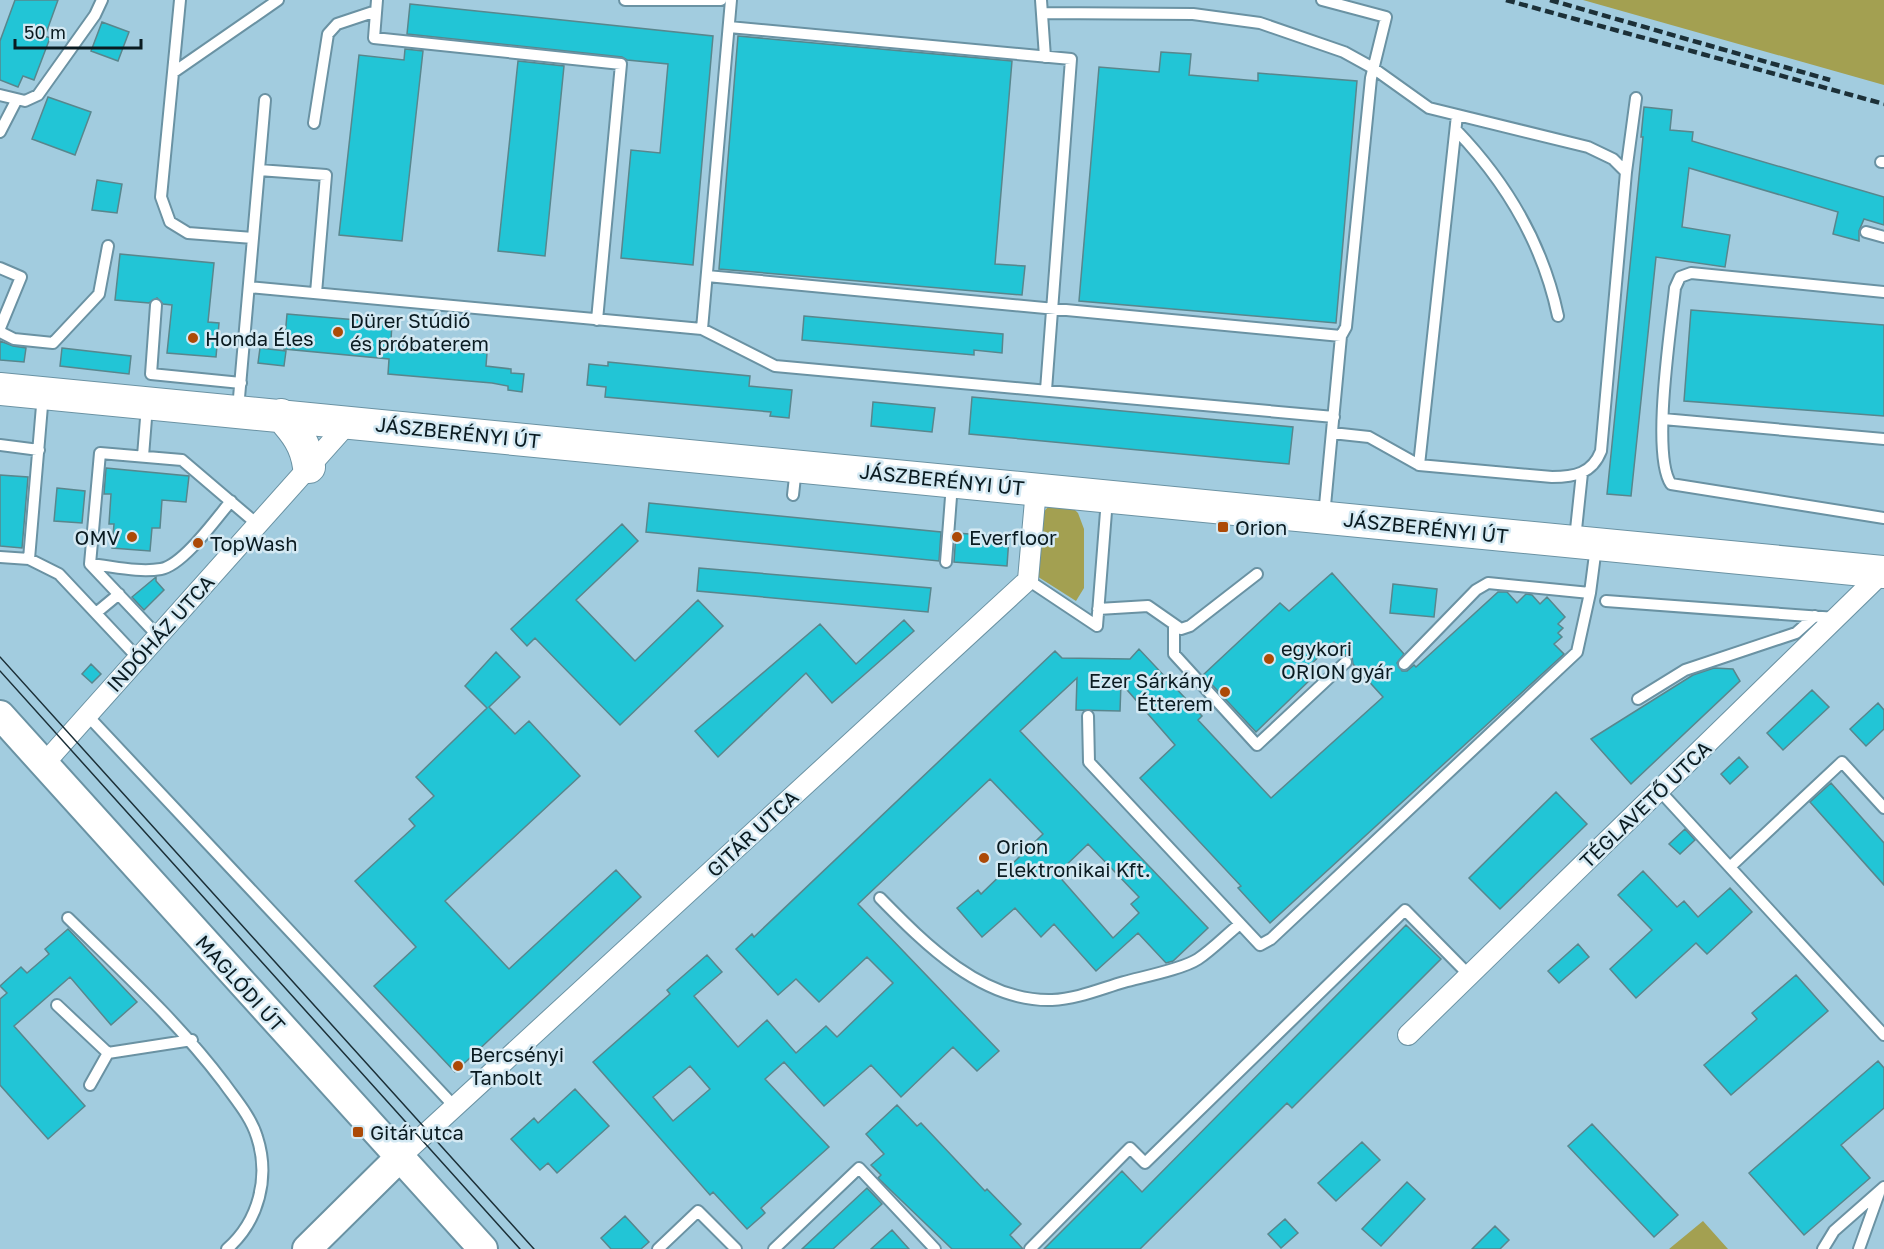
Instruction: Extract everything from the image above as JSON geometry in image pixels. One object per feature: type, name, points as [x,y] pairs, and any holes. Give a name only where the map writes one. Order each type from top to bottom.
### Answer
[{"type":"main road","name":"JÁSZBERÉNYI ÚT","points":[[0,389],[147,403],[240,397],[281,415],[350,421],[795,480],[953,480],[1883,572]]},
{"type":"main road","points":[[281,415],[300,437],[307,452],[309,467]]},
{"type":"street","name":"INDÓHÁZ UTCA","points":[[43,765],[350,421]]},
{"type":"street","points":[[1028,580],[1036,489]]},
{"type":"street","name":"TÉGLAVETŐ UTCA","points":[[1408,1035],[1659,790],[1799,643],[1836,619],[1883,572]]},
{"type":"street","name":"GITÁR UTCA","points":[[307,1249],[454,1106],[1028,580]]},
{"type":"street","name":"MAGLÓDI ÚT","points":[[0,716],[483,1249]]},
{"type":"lane","points":[[0,95],[16,101],[25,101],[38,94],[94,15],[102,0]]},
{"type":"lane","points":[[180,0],[161,198],[170,222],[188,233],[253,238]]},
{"type":"lane","points":[[174,72],[278,0]]},
{"type":"lane","points":[[625,0],[721,0]]},
{"type":"lane","points":[[702,329],[731,0]]},
{"type":"lane","points":[[1041,0],[1045,57]]},
{"type":"lane","points":[[1322,0],[1386,17],[1373,68],[1346,327],[1341,336],[1324,517]]},
{"type":"lane","points":[[314,123],[328,34],[337,24],[377,6],[374,38],[621,64],[597,320]]},
{"type":"lane","points":[[1042,13],[1232,17],[1316,40],[1373,68],[1429,108],[1588,147],[1613,159],[1626,172]]},
{"type":"lane","points":[[729,27],[1071,59],[1046,390]]},
{"type":"lane","points":[[1332,433],[1369,437],[1419,465],[1552,477],[1570,477],[1592,467],[1601,451],[1626,172],[1636,98]]},
{"type":"lane","points":[[156,306],[151,374],[240,397],[265,100]]},
{"type":"lane","points":[[0,132],[16,101]]},
{"type":"lane","points":[[1419,465],[1457,115]]},
{"type":"lane","points":[[1456,130],[1485,160],[1514,203],[1544,264],[1558,316]]},
{"type":"lane","points":[[259,170],[326,175],[316,293]]},
{"type":"lane","points":[[1866,232],[1884,237]]},
{"type":"lane","points":[[0,268],[21,277],[0,330],[15,339],[53,342],[99,294],[108,246]]},
{"type":"lane","points":[[1884,292],[1691,273],[1680,278],[1675,288],[1663,419],[1665,470],[1671,484],[1884,518]]},
{"type":"lane","points":[[706,276],[1341,336]]},
{"type":"lane","points":[[249,287],[702,329],[775,366],[1334,417]]},
{"type":"lane","points":[[28,558],[43,393]]},
{"type":"lane","points":[[143,456],[147,403]]},
{"type":"lane","points":[[1663,419],[1884,439]]},
{"type":"lane","points":[[0,446],[39,450]]},
{"type":"lane","points":[[157,635],[90,564],[100,453],[182,460],[257,524]]},
{"type":"lane","points":[[1088,716],[1089,762],[1260,945],[1271,939],[1577,652],[1590,593],[1582,473]]},
{"type":"lane","points":[[946,562],[953,480]]},
{"type":"lane","points":[[1028,580],[1097,626],[1107,496]]},
{"type":"lane","points":[[90,564],[147,570],[163,569],[186,552],[231,501]]},
{"type":"lane","points":[[0,557],[28,558],[59,574],[138,657]]},
{"type":"lane","points":[[1098,609],[1148,606],[1181,630],[1190,626],[1257,574]]},
{"type":"lane","points":[[1404,664],[1476,590],[1488,583],[1590,593]]},
{"type":"lane","points":[[96,613],[119,594]]},
{"type":"lane","points":[[1606,601],[1836,619]]},
{"type":"lane","points":[[1638,699],[1685,670],[1799,643],[1815,616]]},
{"type":"lane","points":[[1174,627],[1173,654],[1257,745],[1346,662]]},
{"type":"lane","points":[[87,715],[454,1106]]},
{"type":"lane","points":[[1731,866],[1842,762],[1884,808]]},
{"type":"lane","points":[[1659,790],[1881,1027]]},
{"type":"lane","points":[[880,898],[925,944],[951,964],[1004,991],[1028,998],[1052,1000],[1075,997],[1196,960],[1240,924]]},
{"type":"lane","points":[[1030,1249],[1130,1148],[1145,1163],[1405,910],[1469,975]]},
{"type":"lane","points":[[69,918],[192,1040],[244,1110],[257,1136],[261,1155],[262,1181],[258,1203],[250,1223],[227,1249]]},
{"type":"lane","points":[[57,1005],[108,1053]]},
{"type":"lane","points":[[108,1053],[192,1040]]},
{"type":"lane","points":[[90,1085],[108,1053]]},
{"type":"lane","points":[[774,1249],[859,1168],[935,1249]]},
{"type":"lane","points":[[1823,1249],[1834,1231],[1881,1189]]},
{"type":"lane","points":[[1859,1249],[1881,1189]]},
{"type":"lane","points":[[658,1249],[698,1211],[735,1249]]},
{"type":"shaded area","points":[[1583,0],[1884,0],[1884,85]]},
{"type":"shaded area","points":[[1068,503],[1078,513],[1084,529],[1084,588],[1076,601],[1032,573],[1039,517],[1048,507]]},
{"type":"shaded area","points":[[1703,1221],[1728,1249],[1669,1249]]},
{"type":"building","points":[[15,0],[58,0],[45,36],[50,38],[34,80],[23,76],[18,87],[0,80],[0,41]]},
{"type":"building","points":[[410,4],[713,36],[693,265],[621,258],[631,150],[660,153],[668,64],[407,34]]},
{"type":"building","points":[[102,22],[129,32],[118,61],[91,51]]},
{"type":"building","points":[[738,36],[1012,61],[995,264],[1025,266],[1022,295],[719,269]]},
{"type":"building","points":[[405,49],[423,51],[402,241],[339,235],[359,55],[404,60]]},
{"type":"building","points":[[1161,52],[1191,54],[1189,75],[1258,81],[1258,73],[1357,81],[1336,323],[1079,301],[1099,67],[1159,72]]},
{"type":"building","points":[[518,61],[564,66],[545,256],[498,251]]},
{"type":"building","points":[[48,97],[91,112],[75,155],[32,139]]},
{"type":"building","points":[[1644,107],[1672,110],[1670,130],[1693,132],[1692,141],[1884,197],[1884,225],[1864,219],[1859,231],[1859,241],[1833,234],[1838,212],[1689,168],[1682,227],[1730,235],[1725,267],[1656,257],[1631,496],[1607,494],[1643,137],[1641,137]]},
{"type":"building","points":[[97,180],[122,184],[117,213],[92,210]]},
{"type":"building","points":[[120,254],[214,263],[208,322],[219,323],[216,357],[167,353],[172,305],[163,304],[157,298],[149,303],[115,300]]},
{"type":"building","points":[[1691,310],[1884,325],[1884,416],[1684,401]]},
{"type":"building","points":[[287,314],[392,323],[391,340],[402,341],[402,345],[487,353],[486,366],[511,369],[511,373],[524,374],[522,392],[508,390],[508,386],[492,383],[388,374],[389,359],[284,349]]},
{"type":"building","points":[[804,316],[1003,334],[1002,353],[974,350],[974,355],[802,340]]},
{"type":"building","points":[[0,341],[26,348],[24,362],[0,360]]},
{"type":"building","points":[[62,348],[131,356],[129,374],[60,366]]},
{"type":"building","points":[[260,348],[286,351],[284,366],[258,363]]},
{"type":"building","points":[[608,362],[750,376],[749,386],[792,390],[789,418],[770,416],[771,412],[605,397],[606,387],[587,385],[589,364],[608,366]]},
{"type":"building","points":[[972,397],[1293,427],[1289,464],[969,434]]},
{"type":"building","points":[[873,402],[935,408],[932,432],[871,426]]},
{"type":"building","points":[[106,468],[189,476],[186,502],[162,500],[160,528],[152,528],[150,551],[112,548],[114,524],[109,524],[111,494],[104,494]]},
{"type":"building","points":[[0,475],[28,477],[22,548],[0,546]]},
{"type":"building","points":[[57,488],[85,491],[82,523],[54,521]]},
{"type":"building","points":[[649,503],[941,532],[939,561],[646,532]]},
{"type":"building","points":[[622,524],[638,541],[576,600],[635,661],[698,600],[723,626],[620,725],[535,638],[527,646],[511,629]]},
{"type":"building","points":[[956,533],[1009,537],[1007,566],[954,562]]},
{"type":"building","points":[[699,568],[931,588],[928,612],[697,591]]},
{"type":"building","points":[[1332,573],[1404,654],[1397,663],[1402,671],[1407,671],[1414,665],[1416,667],[1498,592],[1507,592],[1517,603],[1526,594],[1532,595],[1540,604],[1547,597],[1565,617],[1558,624],[1563,628],[1558,633],[1562,637],[1554,644],[1564,654],[1270,923],[1238,888],[1241,886],[1140,778],[1175,745],[1121,683],[1120,711],[1076,710],[1077,678],[1020,731],[1208,928],[1173,961],[1166,963],[1138,933],[1096,971],[1054,924],[1041,937],[1015,908],[982,937],[957,908],[978,890],[981,894],[1043,834],[990,779],[858,904],[999,1051],[977,1071],[953,1047],[901,1097],[871,1065],[824,1106],[784,1062],[765,1079],[829,1147],[761,1208],[765,1213],[747,1229],[713,1192],[710,1195],[593,1062],[670,994],[667,990],[707,955],[722,972],[694,996],[738,1047],[767,1020],[796,1053],[826,1026],[837,1037],[893,983],[867,957],[819,1002],[796,979],[778,995],[736,949],[752,934],[754,937],[1055,651],[1062,658],[1130,659],[1139,649],[1202,716],[1198,720],[1271,798],[1383,697],[1353,664],[1352,657],[1345,655],[1334,642],[1304,671],[1311,679],[1256,732],[1203,675],[1280,603],[1289,611]],"holes":[[[1088,844],[1139,897],[1131,904],[1139,913],[1113,938],[1057,874]],[[690,1066],[710,1089],[673,1121],[653,1097]]]},
{"type":"building","points":[[156,577],[156,581],[164,590],[144,610],[132,597]]},
{"type":"building","points":[[1393,584],[1437,589],[1434,617],[1390,613]]},
{"type":"building","points":[[904,620],[914,631],[832,703],[806,673],[718,757],[695,731],[820,624],[856,664]]},
{"type":"building","points":[[496,652],[520,677],[489,707],[515,734],[529,721],[580,776],[445,901],[509,969],[616,870],[641,897],[455,1072],[374,986],[416,947],[355,881],[415,826],[409,819],[434,796],[416,777],[487,708],[465,686]]},
{"type":"building","points":[[91,664],[101,674],[92,683],[82,674]]},
{"type":"building","points":[[1714,668],[1733,669],[1740,681],[1631,784],[1591,739],[1693,675]]},
{"type":"building","points":[[1812,690],[1829,707],[1783,750],[1767,733]]},
{"type":"building","points":[[1878,703],[1884,710],[1884,729],[1866,746],[1850,729]]},
{"type":"building","points":[[1739,757],[1748,767],[1730,784],[1721,774]]},
{"type":"building","points":[[1831,783],[1884,843],[1884,885],[1810,802]]},
{"type":"building","points":[[1556,792],[1587,824],[1500,909],[1469,878]]},
{"type":"building","points":[[1685,829],[1695,840],[1680,854],[1669,844]]},
{"type":"building","points":[[1643,871],[1677,907],[1684,901],[1698,917],[1730,888],[1752,912],[1707,954],[1696,943],[1636,998],[1610,969],[1652,930],[1618,895]]},
{"type":"building","points":[[1406,925],[1441,959],[1292,1108],[1287,1103],[1140,1249],[1044,1249],[1122,1171],[1142,1192]]},
{"type":"building","points":[[68,929],[137,1002],[111,1025],[70,977],[14,1026],[85,1106],[48,1139],[0,1085],[0,999],[7,993],[0,986],[21,967],[27,973],[49,954],[45,949]]},
{"type":"building","points":[[1578,944],[1589,957],[1559,983],[1548,971]]},
{"type":"building","points":[[1796,975],[1828,1011],[1731,1095],[1704,1065],[1757,1019],[1752,1013]]},
{"type":"building","points":[[1878,1061],[1884,1068],[1884,1108],[1841,1145],[1870,1178],[1804,1235],[1749,1173]]},
{"type":"building","points":[[575,1089],[609,1126],[557,1173],[548,1163],[540,1170],[511,1139],[534,1118],[538,1123]]},
{"type":"building","points":[[897,1105],[917,1126],[921,1123],[985,1191],[987,1189],[1021,1224],[1010,1235],[1023,1249],[952,1249],[878,1178],[881,1175],[871,1165],[884,1154],[866,1134]]},
{"type":"building","points":[[1592,1124],[1678,1215],[1654,1237],[1568,1146]]},
{"type":"building","points":[[1362,1142],[1380,1160],[1336,1201],[1318,1183]]},
{"type":"building","points":[[1407,1182],[1425,1199],[1381,1246],[1362,1229]]},
{"type":"building","points":[[867,1188],[882,1204],[833,1249],[802,1249]]},
{"type":"building","points":[[625,1216],[649,1242],[641,1249],[611,1249],[601,1238]]},
{"type":"building","points":[[1285,1219],[1298,1233],[1281,1248],[1268,1234]]},
{"type":"building","points":[[1495,1226],[1509,1240],[1500,1249],[1472,1249]]},
{"type":"building","points":[[892,1230],[909,1249],[871,1249]]},
{"type":"tram line","points":[[0,657],[534,1249]]},
{"type":"tram line","points":[[0,671],[520,1249]]},
{"type":"railway","points":[[1506,0],[1884,104]]},
{"type":"railway","points":[[1550,0],[1830,80]]},
{"type":"place","name":"Dürer Stúdió és próbaterem","points":[[338,332]]},
{"type":"place","name":"Honda Éles","points":[[193,338]]},
{"type":"place","name":"Orion","points":[[1223,527]]},
{"type":"place","name":"OMV","points":[[132,537]]},
{"type":"place","name":"Everfloor","points":[[957,537]]},
{"type":"place","name":"TopWash","points":[[198,543]]},
{"type":"place","name":"egykori ORION gyár","points":[[1269,659]]},
{"type":"place","name":"Ezer Sárkány Étterem","points":[[1225,692]]},
{"type":"place","name":"Orion Elektronikai Kft.","points":[[984,858]]},
{"type":"place","name":"Bercsényi Tanbolt","points":[[458,1066]]},
{"type":"place","name":"Gitár utca","points":[[358,1132]]}]
